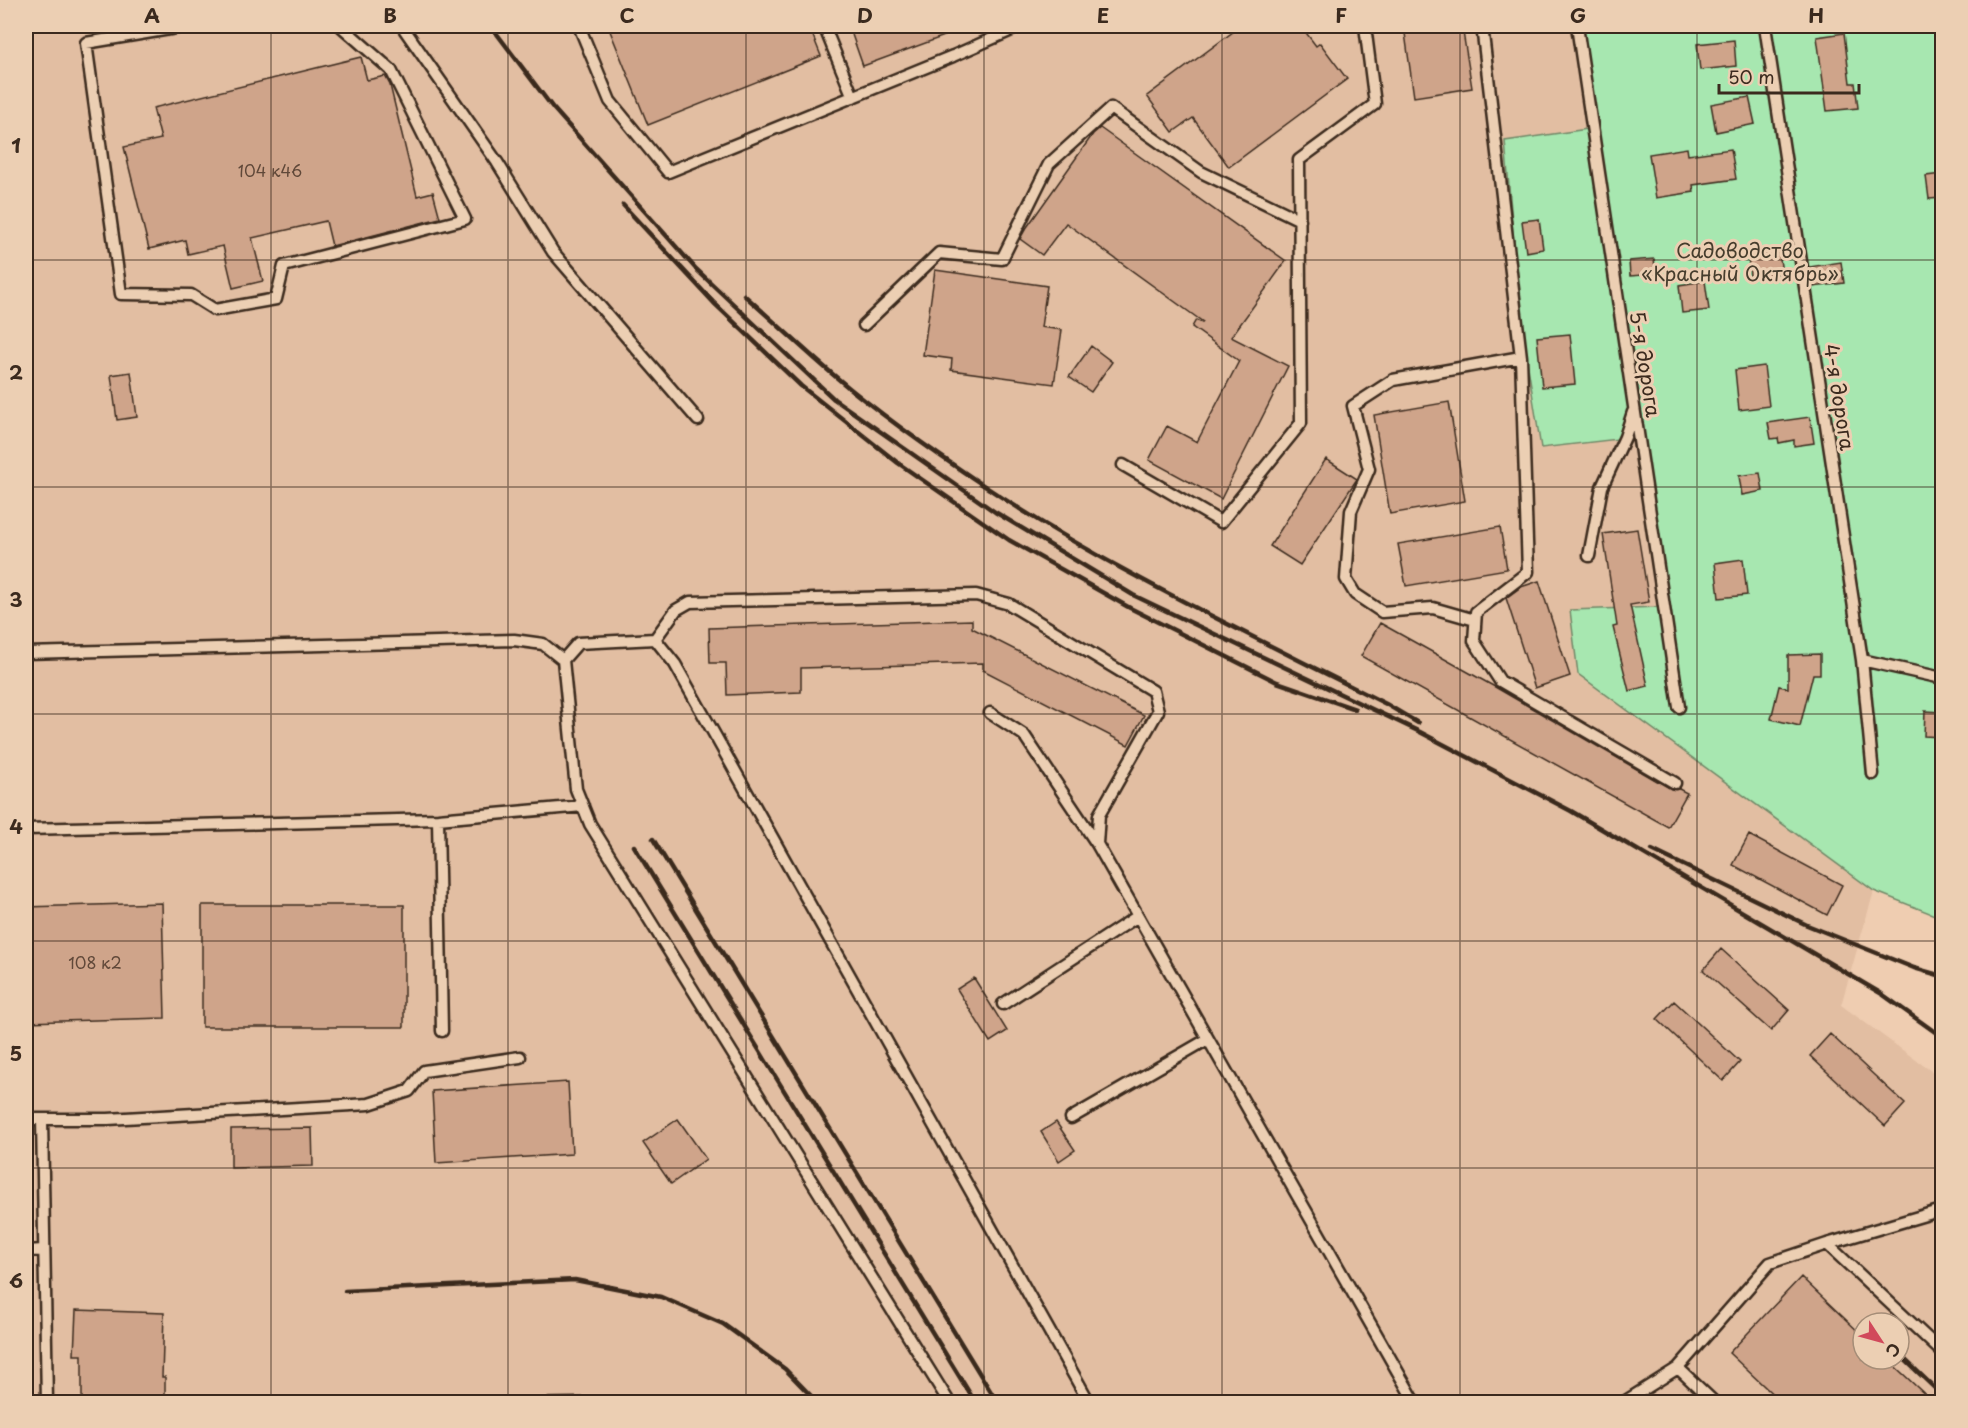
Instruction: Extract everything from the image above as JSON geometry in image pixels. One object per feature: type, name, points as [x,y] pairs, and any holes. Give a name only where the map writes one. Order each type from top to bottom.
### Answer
[{"type":"lane","points":[[188,26],[86,43],[121,294],[191,295],[215,310],[276,299],[284,266],[465,219],[391,70],[341,26]]},
{"type":"lane","points":[[402,26],[497,162],[552,252],[698,420]]},
{"type":"lane","points":[[579,26],[610,101],[668,172],[952,57],[1021,26]]},
{"type":"lane","points":[[824,26],[853,97]]},
{"type":"lane","points":[[1123,465],[1221,522],[1301,423],[1299,160],[1375,104],[1365,26]]},
{"type":"lane","points":[[1482,26],[1521,357],[1528,572],[1476,612],[1474,640],[1500,681],[1675,783]]},
{"type":"lane","name":"5-я дорога","points":[[1577,26],[1679,707]]},
{"type":"lane","name":"4-я дорога","points":[[1765,26],[1862,660],[1873,774]]},
{"type":"lane","points":[[864,325],[939,253],[1002,259],[1048,164],[1111,108],[1201,172],[1300,220]]},
{"type":"lane","points":[[1475,620],[1433,608],[1382,612],[1354,594],[1346,579],[1351,510],[1369,469],[1353,406],[1392,380],[1521,357]]},
{"type":"lane","points":[[1589,556],[1602,487],[1625,437],[1635,407]]},
{"type":"lane","points":[[655,639],[676,610],[690,602],[976,595],[1009,604],[1153,691],[1158,711],[1099,815],[1097,844]]},
{"type":"lane","points":[[562,660],[578,643],[655,639]]},
{"type":"lane","points":[[655,639],[675,664],[1089,1402]]},
{"type":"lane","points":[[26,653],[514,640],[543,645],[562,660],[576,789],[590,824],[949,1402]]},
{"type":"lane","points":[[1862,660],[1942,678]]},
{"type":"lane","points":[[990,713],[1024,735],[1097,844],[1415,1402]]},
{"type":"lane","points":[[26,829],[438,819],[583,806]]},
{"type":"lane","points":[[438,819],[442,1030]]},
{"type":"lane","points":[[1003,1004],[1138,916]]},
{"type":"lane","points":[[1071,1118],[1208,1039]]},
{"type":"lane","points":[[26,1119],[108,1119],[369,1104],[409,1091],[424,1071],[520,1057]]},
{"type":"lane","points":[[42,1119],[47,1402]]},
{"type":"lane","points":[[1624,1402],[1678,1368],[1770,1263],[1942,1210]]},
{"type":"lane","points":[[1827,1244],[1942,1352]]},
{"type":"lane","points":[[26,1251],[44,1250]]},
{"type":"lane","points":[[1678,1368],[1714,1402]]},
{"type":"shaded area","points":[[26,26],[1577,26],[1587,129],[1521,323],[1541,448],[1635,436],[1659,608],[1578,674],[1874,891],[1841,1005],[1942,1079],[1942,1402],[26,1402]]},
{"type":"green space","name":"Садоводство «Красный Октябрь»","points":[[1577,26],[1942,26],[1942,918],[1874,891],[1578,674],[1570,610],[1659,607],[1635,437],[1541,448],[1521,323],[1505,141],[1587,129]]},
{"type":"building","points":[[608,26],[809,26],[821,56],[648,125]]},
{"type":"building","points":[[849,26],[969,26],[969,27],[863,66]]},
{"type":"building","points":[[1241,26],[1301,26],[1316,46],[1320,43],[1347,79],[1229,167],[1193,118],[1173,132],[1147,96]]},
{"type":"building","points":[[1404,26],[1462,26],[1472,88],[1414,97]]},
{"type":"building","points":[[1844,33],[1850,83],[1855,83],[1858,108],[1827,111],[1817,37]]},
{"type":"building","points":[[1734,40],[1736,66],[1700,70],[1697,44]]},
{"type":"building","points":[[361,57],[367,80],[385,76],[390,85],[417,196],[433,192],[440,218],[332,246],[326,221],[252,238],[263,281],[233,288],[223,246],[188,254],[185,240],[149,249],[124,147],[161,139],[153,108]]},
{"type":"building","points":[[1749,97],[1755,124],[1716,132],[1711,104]]},
{"type":"building","points":[[1100,128],[1286,261],[1231,337],[1288,366],[1221,499],[1149,460],[1167,426],[1197,442],[1239,361],[1192,327],[1196,320],[1203,322],[1066,223],[1042,255],[1020,239],[1093,134]]},
{"type":"building","points":[[1687,148],[1688,155],[1731,149],[1736,179],[1693,185],[1694,192],[1656,198],[1649,154]]},
{"type":"building","points":[[1942,174],[1942,198],[1929,199],[1926,176]]},
{"type":"building","points":[[1539,219],[1543,249],[1526,252],[1522,221]]},
{"type":"building","points":[[1779,252],[1782,273],[1750,277],[1748,256]]},
{"type":"building","points":[[1654,259],[1656,274],[1630,276],[1629,261]]},
{"type":"building","points":[[1841,262],[1844,283],[1813,287],[1809,267]]},
{"type":"building","points":[[935,270],[1047,286],[1041,327],[1062,330],[1054,384],[951,370],[952,359],[923,355]]},
{"type":"building","points":[[1705,281],[1709,310],[1682,313],[1679,285]]},
{"type":"building","points":[[1570,334],[1575,384],[1542,387],[1537,337]]},
{"type":"building","points":[[1091,346],[1112,362],[1091,392],[1069,377]]},
{"type":"building","points":[[1764,366],[1769,406],[1739,410],[1735,370]]},
{"type":"building","points":[[131,372],[137,417],[117,420],[111,375]]},
{"type":"building","points":[[1449,402],[1465,501],[1390,514],[1374,415]]},
{"type":"building","points":[[1810,417],[1814,443],[1794,446],[1794,440],[1779,443],[1778,438],[1771,439],[1768,423]]},
{"type":"building","points":[[1326,459],[1357,479],[1300,565],[1270,546]]},
{"type":"building","points":[[1760,473],[1763,491],[1742,495],[1739,476]]},
{"type":"building","points":[[1500,527],[1507,569],[1406,586],[1398,544]]},
{"type":"building","points":[[1637,529],[1649,602],[1630,605],[1648,686],[1629,691],[1613,627],[1617,626],[1603,534]]},
{"type":"building","points":[[1743,559],[1747,595],[1719,598],[1715,563]]},
{"type":"building","points":[[1539,581],[1570,676],[1535,688],[1506,598],[1521,587]]},
{"type":"building","points":[[972,620],[972,628],[1144,715],[1128,745],[983,670],[983,663],[801,668],[801,692],[727,695],[726,663],[710,663],[709,628]]},
{"type":"building","points":[[1380,623],[1671,789],[1679,789],[1687,793],[1668,827],[1361,656]]},
{"type":"building","points":[[1820,654],[1820,674],[1813,674],[1800,726],[1771,719],[1779,686],[1788,688],[1788,655]]},
{"type":"building","points":[[1925,711],[1942,712],[1942,737],[1924,736]]},
{"type":"building","points":[[1749,835],[1842,885],[1827,915],[1733,865]]},
{"type":"building","points":[[162,903],[165,1018],[26,1022],[26,907]]},
{"type":"building","points":[[202,905],[404,905],[404,1027],[202,1027]]},
{"type":"building","points":[[1721,949],[1789,1010],[1771,1031],[1703,970]]},
{"type":"building","points":[[974,978],[1007,1031],[990,1042],[957,989]]},
{"type":"building","points":[[1674,1001],[1740,1062],[1723,1081],[1657,1019]]},
{"type":"building","points":[[1830,1034],[1905,1104],[1885,1126],[1810,1056]]},
{"type":"building","points":[[568,1082],[572,1154],[436,1163],[432,1091]]},
{"type":"building","points":[[678,1119],[706,1159],[671,1184],[643,1143]]},
{"type":"building","points":[[1056,1122],[1075,1150],[1059,1161],[1041,1132]]},
{"type":"building","points":[[312,1128],[313,1166],[231,1168],[231,1129]]},
{"type":"building","points":[[1801,1277],[1851,1325],[1851,1371],[1900,1371],[1933,1402],[1781,1402],[1729,1353]]},
{"type":"building","points":[[76,1310],[164,1313],[162,1377],[165,1377],[165,1402],[82,1402],[82,1355],[74,1355]]},
{"type":"railway","points":[[491,26],[553,108],[696,269],[834,399],[995,512],[1133,595],[1420,732],[1571,811],[1882,994],[1942,1037]]},
{"type":"railway","points":[[623,205],[714,303],[801,386],[898,463],[1009,540],[1130,608],[1277,682],[1355,709]]},
{"type":"railway","points":[[744,295],[824,367],[872,406],[948,461],[1034,518],[1132,574],[1386,704],[1418,723]]},
{"type":"railway","points":[[653,839],[997,1402]]},
{"type":"railway","points":[[634,846],[975,1402]]},
{"type":"railway","points":[[1652,850],[1807,925],[1914,968],[1942,976]]},
{"type":"railway","points":[[345,1291],[575,1280],[661,1297],[723,1324],[785,1369],[817,1402]]},
{"type":"railway","points":[[1911,1365],[1942,1395]]},
{"type":"railway","points":[[347,1402],[634,1398],[672,1402]]}]
